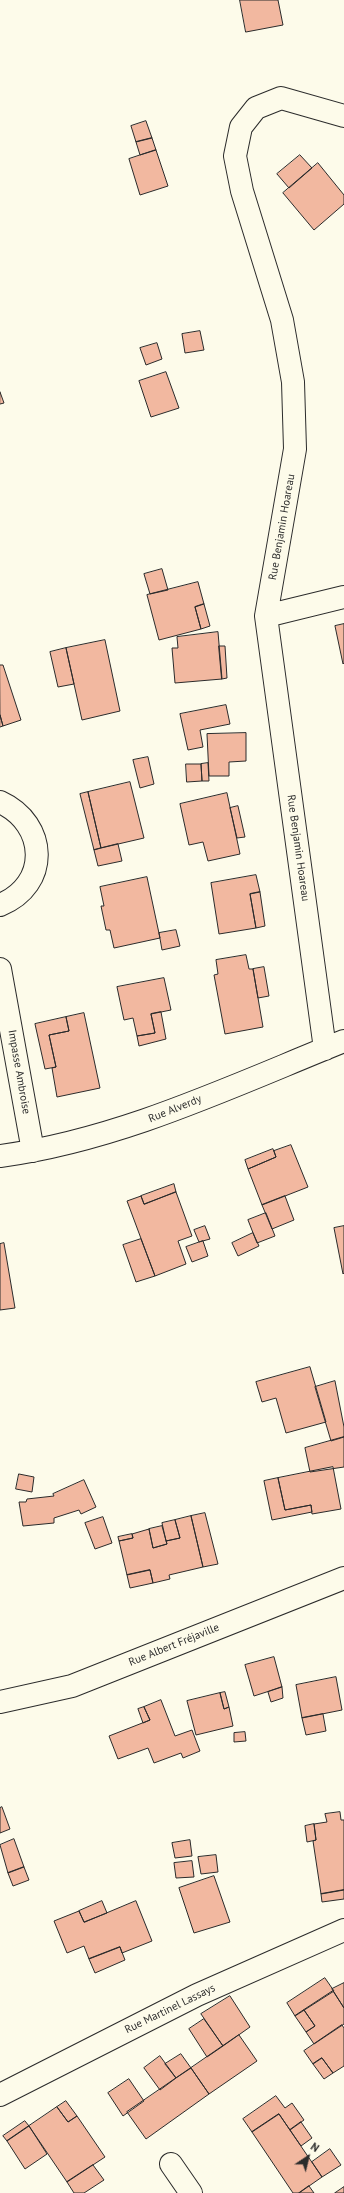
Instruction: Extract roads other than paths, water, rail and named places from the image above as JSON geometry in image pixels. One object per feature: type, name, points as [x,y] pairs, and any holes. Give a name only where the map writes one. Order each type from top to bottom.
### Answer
[{"type":"street","name":"Rue Benjamin Hoareau","points":[[334,1045],[266,616],[295,449],[293,382],[282,320],[242,191],[235,156],[241,127],[256,108],[281,98],[344,116]]},
{"type":"street","points":[[266,616],[344,597]]},
{"type":"street","points":[[0,802],[13,808],[29,826],[37,852],[35,866],[26,887],[14,900],[0,905]]},
{"type":"street","name":"Impasse Ambroise","points":[[0,969],[33,1151]]},
{"type":"street","name":"Rue Alverdy","points":[[0,1156],[33,1151],[141,1122],[334,1045]]},
{"type":"street","name":"Rue Albert Fréjaville","points":[[0,1702],[72,1686],[344,1578]]},
{"type":"street","name":"Rue Martinel Lassays","points":[[0,2095],[197,1995],[344,1930]]},
{"type":"street","points":[[171,2164],[191,2193]]}]
